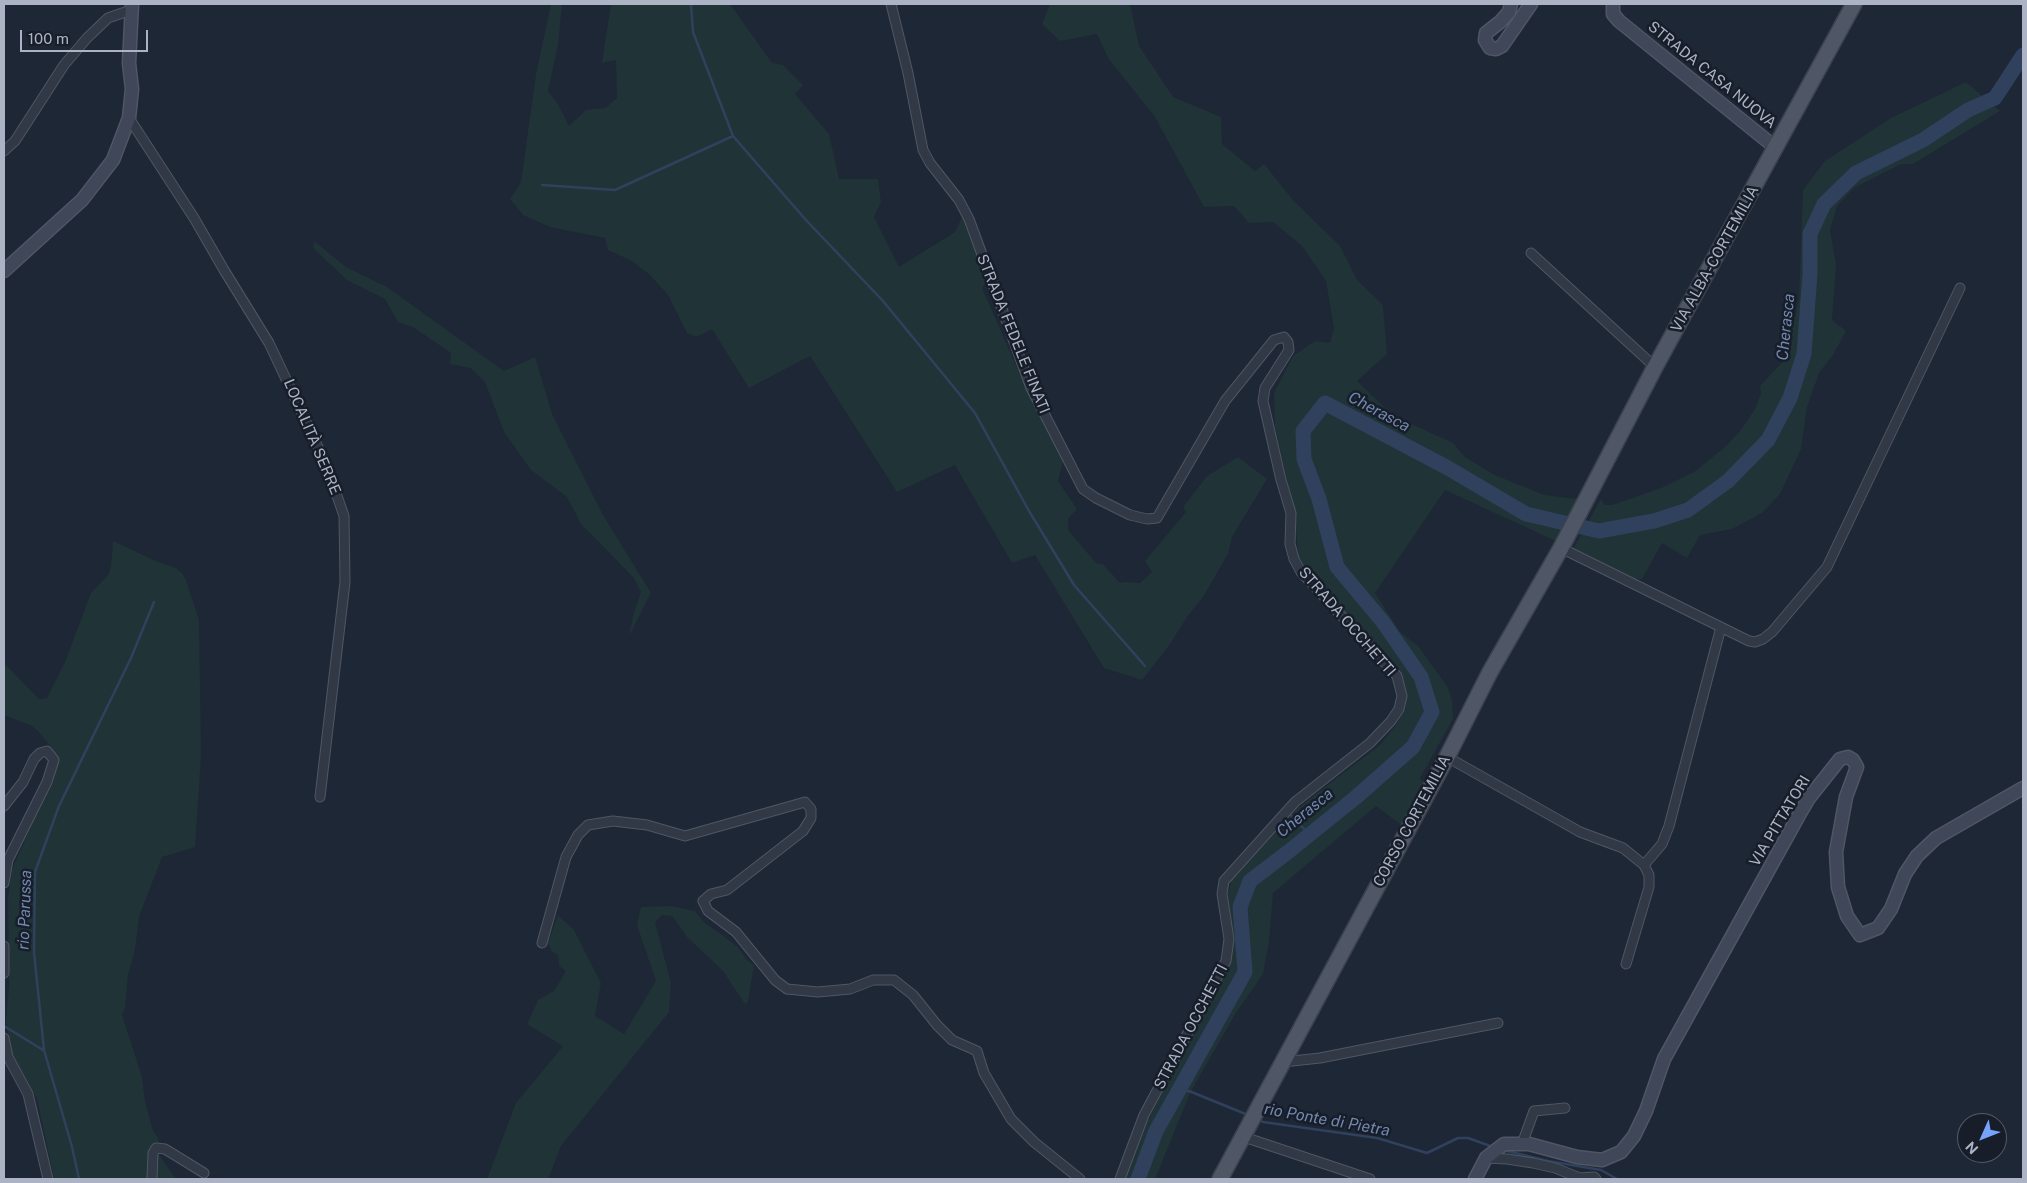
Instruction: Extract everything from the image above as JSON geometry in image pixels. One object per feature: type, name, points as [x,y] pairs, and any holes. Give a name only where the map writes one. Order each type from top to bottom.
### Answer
[{"type":"main road","name":"VIA ALBA-CORTEMILIA","points":[[1579,515],[1655,367],[1854,4]]},
{"type":"main road","name":"CORSO CORTEMILIA","points":[[1244,1136],[1447,757],[1490,672],[1579,515]]},
{"type":"main road","points":[[1220,1179],[1244,1136]]},
{"type":"street","name":"STRADA FEDELE FINATI","points":[[891,4],[908,73],[923,150],[930,163],[959,200],[968,219],[1031,388],[1083,489],[1096,498],[1130,515],[1147,519],[1157,518],[1225,401],[1274,340],[1284,337]]},
{"type":"street","points":[[1512,4],[1509,12],[1486,33],[1485,40],[1490,48],[1496,49],[1502,46],[1531,4]]},
{"type":"street","name":"STRADA CASA NUOVA","points":[[1613,4],[1613,14],[1619,21],[1776,148]]},
{"type":"street","points":[[4,151],[20,134],[64,65],[86,38],[108,18],[132,7],[129,63],[132,88],[129,118],[113,160],[82,200],[4,271]]},
{"type":"street","name":"LOCALITÀ SERRE","points":[[129,118],[194,218],[270,343],[326,464],[344,516],[345,582],[320,797]]},
{"type":"street","points":[[1532,253],[1655,367]]},
{"type":"street","points":[[1563,546],[1749,641],[1756,642],[1763,639],[1772,632],[1827,567],[1960,288]]},
{"type":"street","name":"STRADA OCCHETTI","points":[[1120,1179],[1144,1116],[1226,960],[1229,939],[1222,894],[1224,881],[1295,802],[1370,743],[1391,721],[1399,708],[1402,696],[1397,676],[1302,572],[1294,559],[1290,544],[1291,513],[1262,401],[1266,388],[1289,350],[1288,342],[1284,337]]},
{"type":"street","points":[[1644,865],[1662,844],[1669,826],[1721,627]]},
{"type":"street","points":[[4,806],[22,782],[34,759],[40,753],[47,751],[54,760],[47,782],[8,860],[4,883]]},
{"type":"street","points":[[1447,757],[1580,832],[1623,848],[1644,865],[1649,875],[1648,887],[1626,964]]},
{"type":"street","name":"VIA PITTATORI","points":[[1494,1152],[1522,1144],[1529,1144],[1577,1157],[1602,1160],[1621,1152],[1634,1136],[1646,1111],[1664,1059],[1799,815],[1809,798],[1840,759],[1848,757],[1853,760],[1857,767],[1846,797],[1836,852],[1838,887],[1847,916],[1860,935],[1878,928],[1891,909],[1905,874],[1917,856],[1936,838],[2023,788]]},
{"type":"street","points":[[542,943],[566,857],[578,835],[588,825],[613,821],[647,825],[685,836],[805,802],[811,808],[811,818],[803,831],[726,890],[711,894],[704,902],[708,912],[736,932],[775,980],[787,989],[818,992],[850,989],[873,980],[894,980],[913,995],[937,1025],[952,1040],[977,1051],[984,1073],[1010,1118],[1034,1142],[1080,1179]]},
{"type":"street","points":[[4,946],[4,973]]},
{"type":"street","points":[[1283,1062],[1320,1058],[1498,1022]]},
{"type":"street","points":[[4,1038],[8,1057],[28,1094],[48,1179]]},
{"type":"street","points":[[1522,1144],[1534,1111],[1565,1108]]},
{"type":"street","points":[[1244,1136],[1370,1179]]},
{"type":"street","points":[[152,1179],[153,1153],[156,1148],[165,1149],[204,1173]]},
{"type":"street","points":[[1475,1179],[1494,1152],[1507,1158],[1555,1168],[1580,1178],[1594,1177],[1596,1179]]},
{"type":"green space","points":[[551,4],[562,4],[558,45],[548,91],[558,104],[569,126],[586,110],[605,108],[617,98],[616,60],[602,63],[611,4],[730,4],[772,63],[783,65],[803,85],[795,94],[829,134],[839,179],[878,179],[881,202],[874,217],[899,267],[955,232],[962,217],[988,279],[982,288],[1022,379],[1063,461],[1058,481],[1077,509],[1068,519],[1068,530],[1096,563],[1103,564],[1120,583],[1140,583],[1152,572],[1145,561],[1186,512],[1183,507],[1207,476],[1238,457],[1267,479],[1232,537],[1228,554],[1203,597],[1142,680],[1104,668],[1035,555],[1012,563],[955,465],[897,492],[810,356],[749,388],[712,329],[696,337],[687,333],[668,295],[649,274],[630,260],[608,250],[605,238],[550,227],[523,215],[510,199],[521,182],[536,74]]},
{"type":"green space","points":[[1050,4],[1130,4],[1139,46],[1173,97],[1221,117],[1222,144],[1255,171],[1264,164],[1293,200],[1340,246],[1357,280],[1383,307],[1387,354],[1357,381],[1382,405],[1398,418],[1453,443],[1465,457],[1495,475],[1544,495],[1577,499],[1556,541],[1445,490],[1375,593],[1400,632],[1418,646],[1447,686],[1452,700],[1453,719],[1420,778],[1425,785],[1403,826],[1376,806],[1273,893],[1269,942],[1263,974],[1236,1013],[1191,1091],[1155,1179],[1126,1179],[1146,1125],[1228,962],[1233,943],[1228,894],[1232,880],[1298,808],[1380,745],[1397,724],[1406,707],[1406,692],[1400,675],[1308,573],[1299,559],[1294,512],[1275,426],[1274,393],[1293,356],[1315,341],[1330,343],[1334,328],[1326,281],[1302,246],[1273,222],[1249,223],[1234,206],[1204,207],[1155,117],[1108,58],[1097,34],[1060,41],[1042,24]]},
{"type":"green space","points":[[1966,82],[2000,111],[1913,164],[1901,164],[1854,188],[1837,206],[1830,230],[1836,265],[1832,320],[1846,331],[1833,355],[1819,373],[1807,407],[1801,449],[1780,494],[1762,513],[1732,529],[1700,535],[1687,558],[1662,543],[1642,579],[1635,580],[1573,549],[1601,499],[1605,505],[1612,505],[1661,488],[1694,472],[1725,447],[1740,431],[1755,409],[1761,393],[1760,386],[1786,358],[1799,299],[1803,190],[1825,161],[1891,118]]},
{"type":"green space","points":[[314,241],[346,267],[387,287],[504,371],[535,357],[552,414],[603,515],[651,593],[629,636],[641,592],[634,578],[581,524],[567,497],[531,470],[504,432],[485,382],[471,368],[450,364],[451,353],[413,327],[398,322],[385,299],[347,280],[313,248]]},
{"type":"green space","points":[[113,541],[176,568],[182,573],[199,620],[201,755],[195,847],[162,857],[139,917],[135,950],[128,975],[125,1008],[122,1015],[142,1077],[145,1101],[153,1131],[158,1138],[160,1147],[159,1155],[176,1179],[54,1179],[37,1098],[22,1076],[12,1054],[6,1021],[9,986],[8,898],[12,870],[31,826],[53,783],[57,766],[53,749],[37,730],[30,725],[4,715],[4,663],[39,699],[47,698],[65,662],[91,593],[108,575],[111,567]]},
{"type":"green space","points":[[671,906],[695,911],[704,922],[738,947],[747,960],[754,965],[748,1002],[745,1004],[723,971],[687,937],[672,916],[662,915],[655,922],[671,983],[669,1012],[561,1146],[548,1179],[487,1179],[516,1103],[563,1046],[527,1024],[538,1000],[554,991],[566,971],[559,966],[558,955],[552,952],[548,943],[558,915],[574,930],[601,983],[595,1016],[624,1034],[656,981],[637,925],[641,907]]},
{"type":"waterway","points":[[691,4],[693,32],[733,136],[805,219],[883,301],[975,413],[1029,511],[1074,585],[1145,666]]},
{"type":"waterway","name":"Cherasca","points":[[1138,1179],[1156,1131],[1245,972],[1240,907],[1250,881],[1355,798],[1413,747],[1432,712],[1421,677],[1383,622],[1337,567],[1319,499],[1304,459],[1303,431],[1325,403],[1448,468],[1526,514],[1599,531],[1654,521],[1688,510],[1728,481],[1768,440],[1790,398],[1804,354],[1810,274],[1810,234],[1824,204],[1856,173],[1923,140],[1968,110],[1995,98],[2023,55]]},
{"type":"waterway","points":[[542,185],[615,190],[733,136]]},
{"type":"waterway","name":"rio Parussa","points":[[79,1179],[72,1147],[44,1050],[34,952],[35,872],[59,806],[131,658],[154,602]]},
{"type":"waterway","points":[[1288,812],[1310,835]]},
{"type":"waterway","points":[[4,1026],[43,1050]]},
{"type":"waterway","name":"rio Ponte di Pietra","points":[[1178,1091],[1189,1091],[1248,1115]]},
{"type":"waterway","name":"rio Ponte di Pietra","points":[[1257,1119],[1263,1122],[1377,1138],[1427,1153],[1458,1138],[1468,1138],[1493,1147]]},
{"type":"waterway","name":"rio Ponte di Pietra","points":[[1503,1150],[1548,1161],[1601,1170],[1617,1179]]}]
